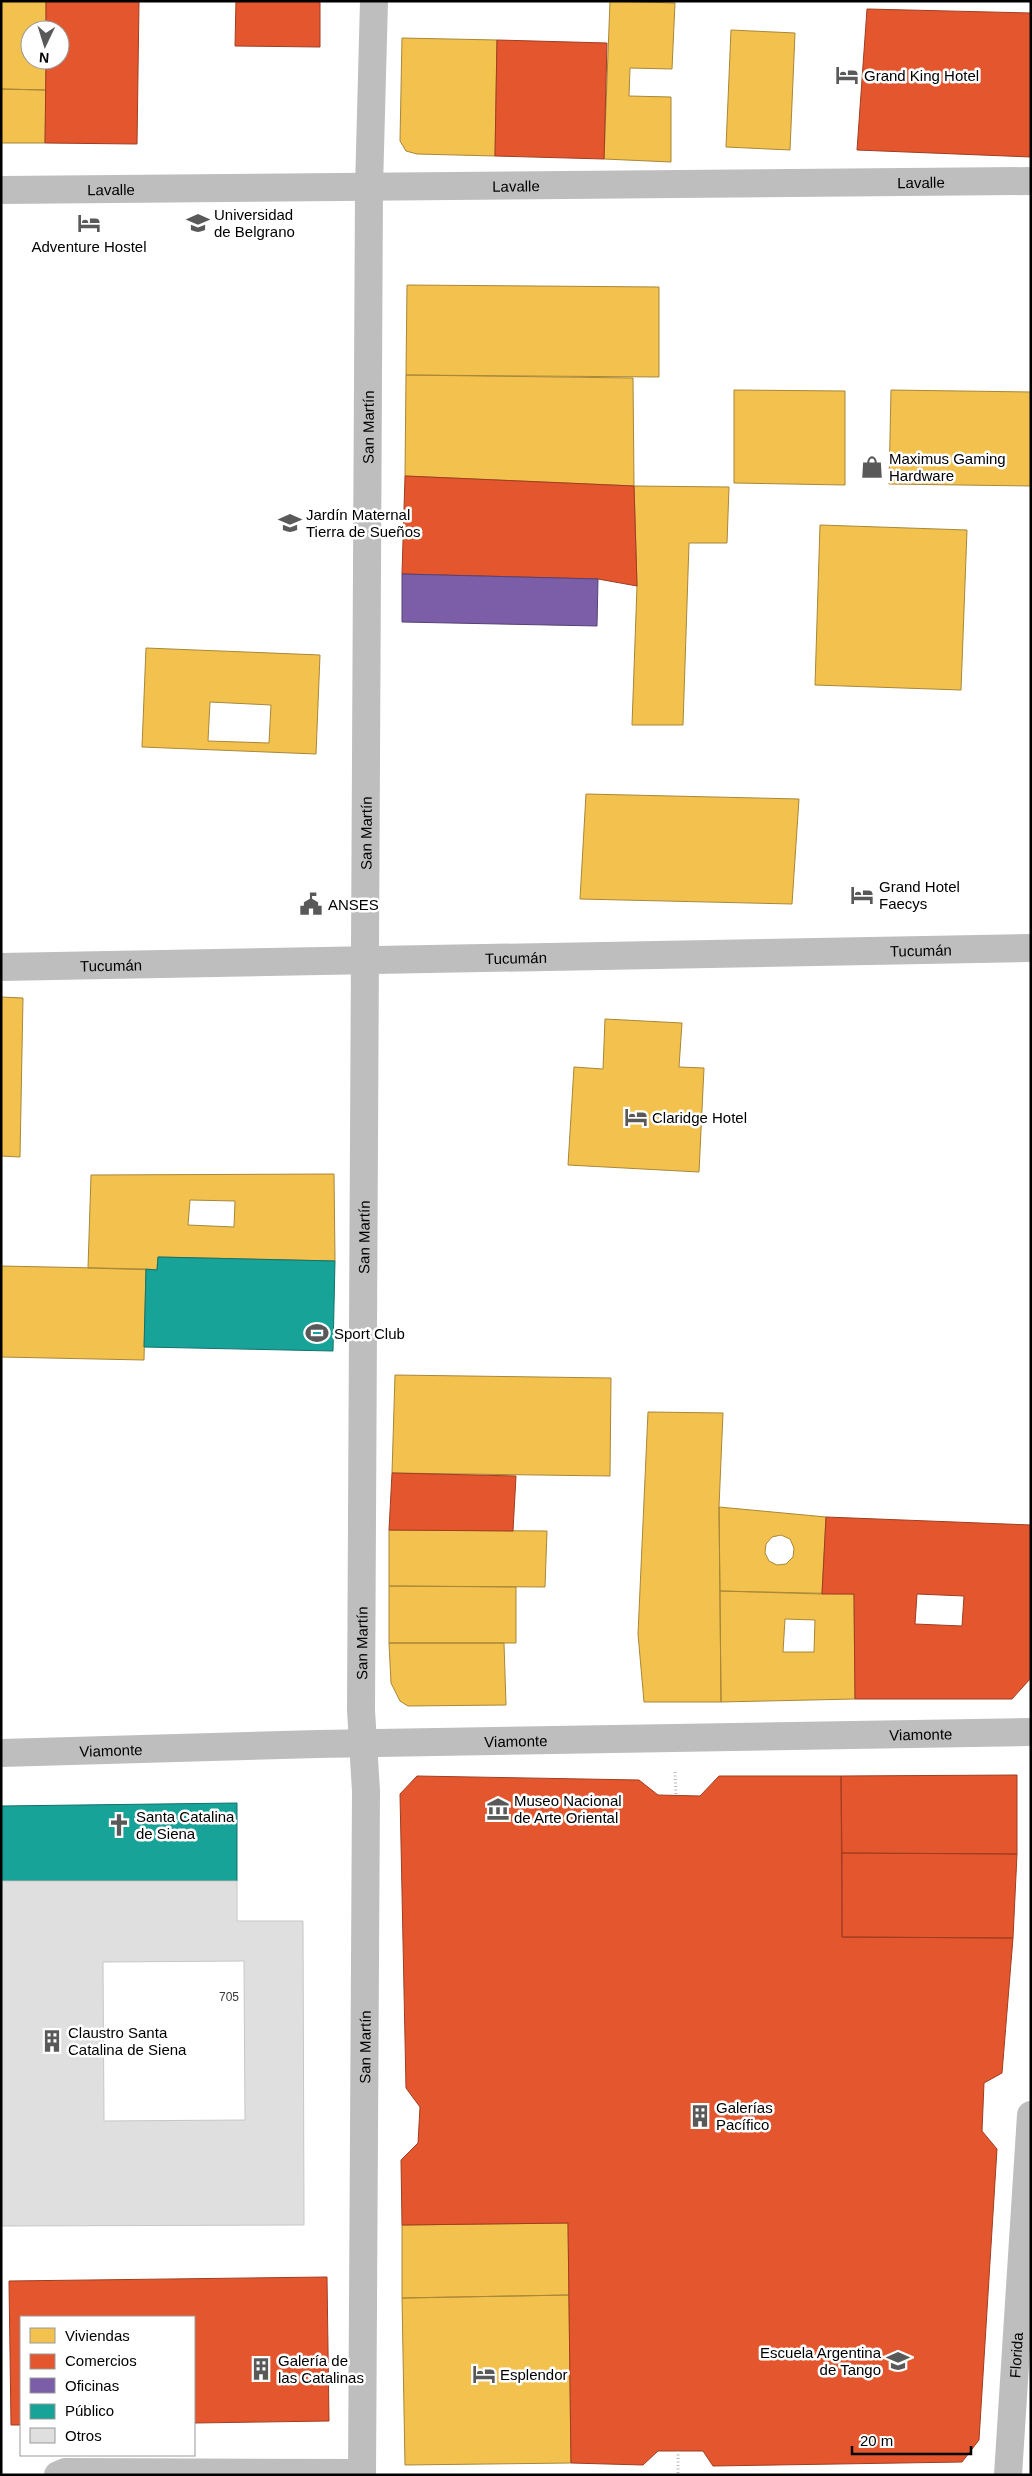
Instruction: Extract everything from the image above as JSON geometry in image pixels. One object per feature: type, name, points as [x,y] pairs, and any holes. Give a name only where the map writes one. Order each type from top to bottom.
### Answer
[{"type":"street","name":"San Martín","points":[[362,2474],[366,1840],[361,1690],[364,960],[369,188],[374,1]]},
{"type":"street","name":"Lavalle","points":[[1,190],[1031,181]]},
{"type":"street","name":"Tucumán","points":[[1,967],[1031,948]]},
{"type":"street","name":"Viamonte","points":[[1,1753],[363,1744],[1031,1732]]},
{"type":"street","name":"Florida","points":[[1008,2475],[1031,2115]]},
{"type":"street","points":[[58,2475],[65,2472],[362,2474]]},
{"type":"path","points":[[678,2451],[678,2475]]},
{"type":"building: Viviendas","points":[[1,1],[46,1],[46,20],[20,20],[20,70],[46,70],[46,90],[1,89]]},
{"type":"building: Viviendas","points":[[610,1],[675,3],[672,69],[630,68],[629,96],[671,97],[671,162],[604,159]]},
{"type":"building: Viviendas","points":[[731,30],[795,33],[790,150],[726,147]]},
{"type":"building: Viviendas","points":[[402,38],[497,40],[495,156],[417,154],[406,151],[400,141]]},
{"type":"building: Viviendas","points":[[1,89],[46,90],[45,143],[1,143]]},
{"type":"building: Viviendas","points":[[407,285],[659,287],[659,377],[406,375]]},
{"type":"building: Viviendas","points":[[406,375],[633,378],[634,486],[405,476]]},
{"type":"building: Viviendas","points":[[734,390],[845,391],[845,485],[734,483]]},
{"type":"building: Viviendas","points":[[891,390],[1031,392],[1031,486],[889,484]]},
{"type":"building: Viviendas","points":[[634,486],[729,487],[727,543],[689,543],[683,725],[632,725],[637,586]]},
{"type":"building: Viviendas","points":[[820,525],[967,530],[961,690],[815,685]]},
{"type":"building: Viviendas","points":[[146,648],[320,655],[316,754],[142,747]],"holes":[[[210,702],[271,705],[269,743],[208,741]]]},
{"type":"building: Viviendas","points":[[586,794],[799,799],[792,904],[580,899]]},
{"type":"building: Viviendas","points":[[1,997],[23,998],[20,1157],[1,1156]]},
{"type":"building: Viviendas","name":"Claridge Hotel","points":[[605,1019],[682,1023],[679,1067],[704,1068],[699,1172],[568,1165],[574,1067],[603,1069]]},
{"type":"building: Viviendas","points":[[334,1174],[335,1261],[158,1257],[157,1270],[88,1268],[91,1175]],"holes":[[[190,1200],[235,1201],[234,1227],[188,1225]]]},
{"type":"building: Viviendas","points":[[1,1266],[146,1269],[144,1360],[1,1357]]},
{"type":"building: Viviendas","points":[[395,1375],[611,1378],[610,1476],[392,1473]]},
{"type":"building: Viviendas","points":[[648,1412],[723,1413],[719,1507],[721,1702],[644,1702],[638,1634]]},
{"type":"building: Viviendas","points":[[719,1507],[826,1517],[822,1594],[720,1591]],"holes":[[[781,1535],[790,1539],[794,1548],[793,1557],[786,1564],[777,1565],[769,1561],[765,1553],[766,1544],[772,1537]]]},
{"type":"building: Viviendas","points":[[389,1530],[547,1531],[545,1587],[389,1586]]},
{"type":"building: Viviendas","points":[[389,1586],[516,1587],[516,1643],[389,1643]]},
{"type":"building: Viviendas","points":[[720,1591],[854,1594],[855,1699],[721,1702]],"holes":[[[785,1619],[815,1620],[814,1652],[783,1652]]]},
{"type":"building: Viviendas","points":[[389,1643],[504,1643],[506,1705],[408,1706],[400,1701],[391,1683]]},
{"type":"building: Viviendas","points":[[568,2223],[569,2295],[402,2298],[402,2225]]},
{"type":"building: Viviendas","points":[[569,2295],[571,2463],[405,2465],[402,2298]]},
{"type":"building: Comercios","points":[[46,1],[139,1],[137,144],[45,143],[46,70],[70,70],[70,20],[46,20]]},
{"type":"building: Comercios","points":[[236,1],[320,1],[320,47],[235,46]]},
{"type":"building: Comercios","points":[[867,9],[1031,13],[1031,157],[857,150]]},
{"type":"building: Comercios","points":[[497,40],[607,43],[604,159],[495,156]]},
{"type":"building: Comercios","points":[[405,476],[634,486],[637,586],[598,579],[402,574]]},
{"type":"building: Comercios","points":[[392,1473],[516,1476],[513,1531],[389,1530]]},
{"type":"building: Comercios","points":[[826,1517],[1031,1525],[1031,1678],[1012,1699],[855,1699],[854,1594],[822,1594]],"holes":[[[917,1594],[964,1596],[962,1626],[915,1624]]]},
{"type":"building: Comercios","points":[[1017,1775],[1017,1854],[842,1853],[841,1776]]},
{"type":"building: Comercios","name":"Galerías Pacífico","points":[[417,1776],[639,1780],[658,1795],[700,1796],[719,1776],[841,1776],[842,1937],[1013,1938],[1002,2073],[984,2083],[982,2131],[997,2149],[979,2440],[962,2462],[713,2466],[703,2451],[658,2451],[643,2465],[571,2463],[568,2223],[402,2225],[401,2160],[418,2143],[420,2107],[406,2088],[400,1794]]},
{"type":"building: Comercios","points":[[842,1853],[1017,1854],[1013,1938],[842,1937]]},
{"type":"building: Comercios","name":"Galería de las Catalinas","points":[[327,2277],[329,2421],[195,2423],[195,2316],[20,2316],[20,2425],[11,2425],[9,2281]]},
{"type":"building: Oficinas","points":[[402,574],[598,579],[597,626],[402,622]]},
{"type":"building: Público","points":[[158,1257],[335,1261],[333,1351],[144,1347],[146,1269],[157,1270]]},
{"type":"building: Público","name":"Santa Catalina de Siena","points":[[237,1803],[237,1881],[1,1881],[1,1806]]},
{"type":"building: Otros","name":"Claustro Santa Catalina de Siena","points":[[1,1881],[237,1881],[237,1921],[303,1921],[304,2225],[1,2226]],"holes":[[[244,1961],[245,2120],[104,2121],[103,1962]]]},
{"type":"place","name":"Grand King Hotel","points":[[847,75]]},
{"type":"place","name":"Adventure Hostel","points":[[89,223]]},
{"type":"place","name":"Universidad de Belgrano","points":[[198,223]]},
{"type":"place","name":"Maximus Gaming Hardware","points":[[872,467]]},
{"type":"place","name":"Jardín Maternal Tierra de Sueños","points":[[290,523]]},
{"type":"place","name":"Grand Hotel Faecys","points":[[862,895]]},
{"type":"place","name":"ANSES","points":[[311,904]]},
{"type":"place","name":"Claridge Hotel","points":[[636,1117]]},
{"type":"place","name":"Sport Club","points":[[317,1333]]},
{"type":"place","name":"Museo Nacional de Arte Oriental","points":[[498,1809]]},
{"type":"place","name":"Santa Catalina de Siena","points":[[119,1825]]},
{"type":"place","name":"Claustro Santa Catalina de Siena","points":[[52,2041]]},
{"type":"place","name":"Galerías Pacífico","points":[[700,2116]]},
{"type":"place","name":"Escuela Argentina de Tango","points":[[898,2361]]},
{"type":"place","name":"Galería de las Catalinas","points":[[261,2369]]},
{"type":"place","name":"Esplendor","points":[[484,2374]]}]
